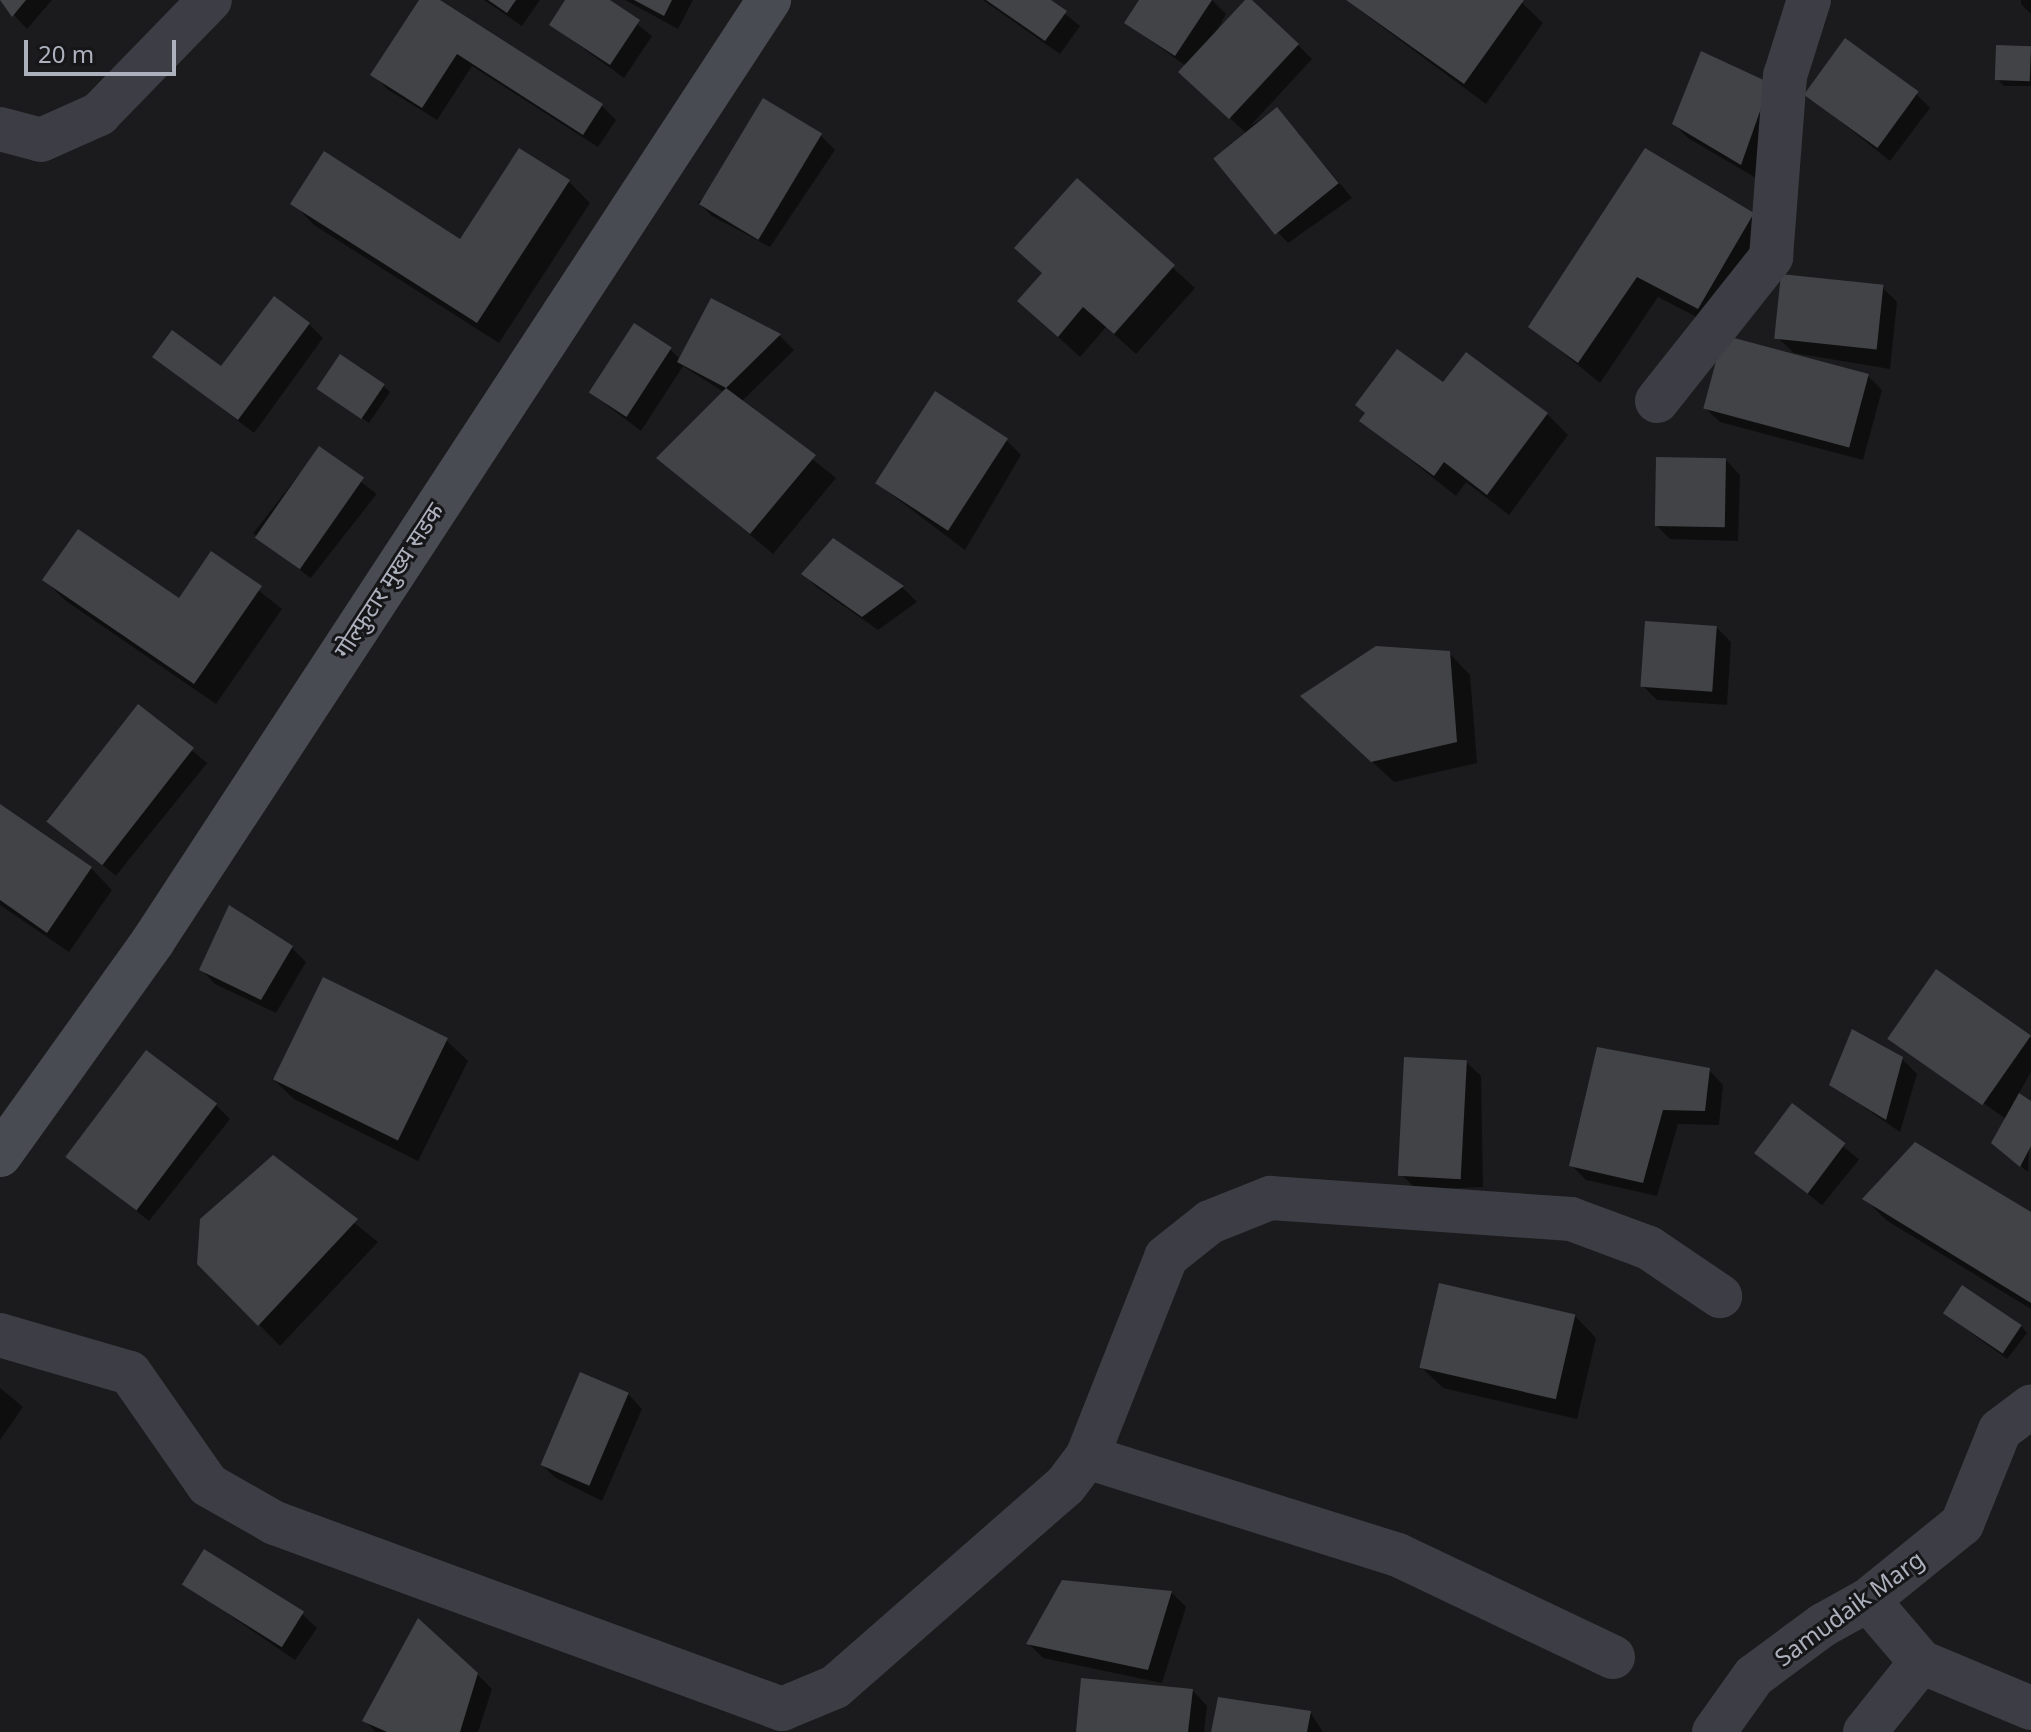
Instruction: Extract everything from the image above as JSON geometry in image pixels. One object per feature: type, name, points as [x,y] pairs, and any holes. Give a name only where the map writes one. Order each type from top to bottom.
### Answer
[{"type":"main road","name":"गोल्फुटार मुख्य सडक","points":[[0,1155],[153,941],[769,0]]},
{"type":"street","points":[[0,129],[41,140],[99,114],[210,0]]},
{"type":"street","points":[[1657,401],[1771,257],[1785,76],[1809,0]]},
{"type":"street","points":[[0,1335],[130,1373],[208,1485],[275,1523],[782,1720],[835,1687],[1065,1486],[1087,1457],[1166,1257],[1210,1222],[1270,1198],[1571,1219],[1649,1248],[1720,1296]]},
{"type":"street","name":"Samudaik Marg","points":[[1714,1732],[1754,1676],[1823,1625],[1868,1600],[1962,1524],[2000,1430],[2031,1407]]},
{"type":"street","points":[[1087,1457],[1398,1555],[1613,1657]]},
{"type":"street","points":[[1868,1600],[1921,1662],[2031,1708]]},
{"type":"street","points":[[1865,1732],[1921,1662]]},
{"type":"building","points":[[0,0],[26,0],[12,17]]},
{"type":"building","points":[[419,0],[440,0],[603,104],[583,135],[457,54],[422,108],[370,75]]},
{"type":"building","points":[[488,0],[516,0],[507,13]]},
{"type":"building","points":[[565,0],[610,0],[640,20],[610,65],[549,25]]},
{"type":"building","points":[[634,0],[672,0],[664,16]]},
{"type":"building","points":[[986,0],[1051,0],[1067,11],[1045,41]]},
{"type":"building","points":[[1139,0],[1212,0],[1175,56],[1124,23]]},
{"type":"building","points":[[1245,0],[1252,0],[1299,44],[1229,119],[1178,72]]},
{"type":"building","points":[[1346,0],[1524,0],[1464,84]]},
{"type":"building","points":[[1845,38],[1919,91],[1877,148],[1804,95]]},
{"type":"building","points":[[1996,45],[2031,46],[2030,81],[1995,80]]},
{"type":"building","points":[[1701,51],[1770,83],[1741,165],[1672,124]]},
{"type":"building","points":[[763,98],[822,134],[758,240],[699,204]]},
{"type":"building","points":[[1277,107],[1339,183],[1275,235],[1213,159]]},
{"type":"building","points":[[519,148],[570,180],[477,323],[290,204],[324,151],[460,239]]},
{"type":"building","points":[[1645,148],[1754,213],[1698,309],[1637,277],[1578,363],[1528,327]]},
{"type":"building","points":[[1077,178],[1175,265],[1114,334],[1083,307],[1058,337],[1017,301],[1042,273],[1014,248]]},
{"type":"building","points":[[1781,274],[1883,285],[1877,349],[1774,339]]},
{"type":"building","points":[[274,296],[310,323],[238,420],[152,357],[172,330],[221,366]]},
{"type":"building","points":[[711,298],[781,334],[726,388],[677,362]]},
{"type":"building","points":[[634,323],[672,348],[627,417],[589,393]]},
{"type":"building","points":[[1723,335],[1869,374],[1849,447],[1703,408]]},
{"type":"building","points":[[1397,349],[1443,382],[1466,352],[1548,413],[1487,495],[1444,462],[1434,476],[1359,421],[1365,413],[1355,405]]},
{"type":"building","points":[[340,354],[385,384],[361,419],[317,389]]},
{"type":"building","points":[[726,388],[816,455],[750,534],[656,458]]},
{"type":"building","points":[[935,391],[1008,438],[948,531],[875,483]]},
{"type":"building","points":[[319,446],[364,478],[300,569],[255,538]]},
{"type":"building","points":[[1656,457],[1726,458],[1725,527],[1655,526]]},
{"type":"building","points":[[78,529],[179,598],[211,551],[262,586],[194,684],[42,580]]},
{"type":"building","points":[[833,538],[904,586],[862,617],[801,574]]},
{"type":"building","points":[[1645,621],[1717,626],[1712,692],[1640,687]]},
{"type":"building","points":[[1376,646],[1450,651],[1457,742],[1371,762],[1300,696]]},
{"type":"building","points":[[138,704],[194,748],[102,865],[46,821]]},
{"type":"building","points":[[0,804],[92,867],[47,933],[0,900]]},
{"type":"building","points":[[229,905],[293,946],[261,1000],[199,970]]},
{"type":"building","points":[[1936,969],[2031,1036],[1982,1105],[1887,1039]]},
{"type":"building","points":[[323,977],[448,1038],[398,1140],[273,1079]]},
{"type":"building","points":[[1852,1029],[1903,1057],[1886,1120],[1829,1085]]},
{"type":"building","points":[[1597,1047],[1710,1068],[1705,1111],[1663,1110],[1643,1183],[1569,1166]]},
{"type":"building","points":[[146,1050],[217,1104],[136,1211],[65,1157]]},
{"type":"building","points":[[1404,1057],[1467,1060],[1461,1179],[1398,1176]]},
{"type":"building","points":[[2019,1093],[2031,1101],[2031,1146],[2020,1167],[1991,1143]]},
{"type":"building","points":[[1792,1103],[1846,1143],[1808,1194],[1754,1153]]},
{"type":"building","points":[[1915,1142],[2031,1212],[2031,1303],[1862,1199]]},
{"type":"building","points":[[273,1155],[358,1219],[258,1326],[197,1264],[200,1219]]},
{"type":"building","points":[[1439,1283],[1575,1314],[1556,1399],[1419,1368]]},
{"type":"building","points":[[1962,1285],[2022,1325],[2003,1353],[1943,1313]]},
{"type":"building","points":[[580,1372],[629,1393],[589,1486],[541,1465]]},
{"type":"building","points":[[204,1549],[304,1612],[282,1647],[182,1585]]},
{"type":"building","points":[[1062,1580],[1172,1591],[1148,1670],[1026,1644]]},
{"type":"building","points":[[418,1618],[478,1673],[460,1732],[387,1732],[362,1721]]},
{"type":"building","points":[[1081,1678],[1193,1689],[1188,1732],[1076,1732]]},
{"type":"building","points":[[1218,1697],[1311,1711],[1307,1732],[1211,1732]]}]
